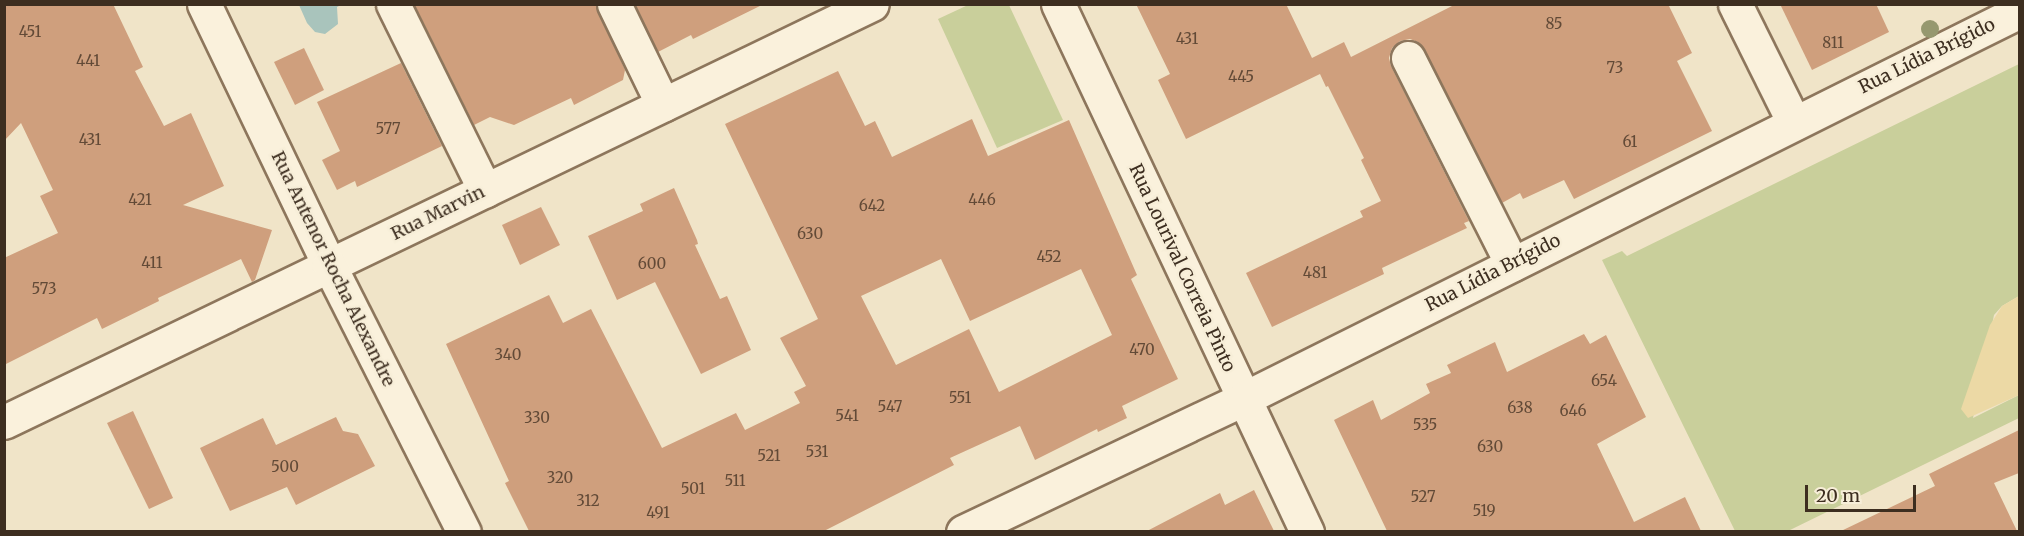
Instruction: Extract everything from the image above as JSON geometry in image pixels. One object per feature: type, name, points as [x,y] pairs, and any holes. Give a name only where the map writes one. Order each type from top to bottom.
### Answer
[{"type":"street","name":"Rua Antenor Rocha Alexandre","points":[[204,4],[329,265],[464,531]]},
{"type":"street","points":[[393,4],[485,190]]},
{"type":"street","points":[[614,4],[663,105]]},
{"type":"street","name":"Rua Marvin","points":[[4,422],[872,4]]},
{"type":"street","name":"Rua Lourival Correia Pìnto","points":[[1058,4],[1307,531]]},
{"type":"street","points":[[1735,4],[1794,123]]},
{"type":"street","name":"Rua Lídia Brígido","points":[[963,531],[1243,399],[2019,10]]},
{"type":"street","points":[[1408,58],[1512,264]]},
{"type":"green space","points":[[968,5],[1009,5],[1063,120],[997,148],[938,19]]},
{"type":"green space","points":[[2019,64],[2019,296],[2002,306],[1994,315],[1973,418],[2019,395],[2019,418],[1788,531],[1735,531],[1602,260],[1622,251],[1627,256]]},
{"type":"sand","points":[[2019,296],[2019,395],[1968,418],[1961,409],[1990,325],[2002,306]]},
{"type":"water","points":[[299,5],[341,5],[337,7],[338,24],[325,34],[315,32],[307,23]]},
{"type":"building","points":[[4,4],[113,4],[143,67],[135,71],[164,126],[191,113],[224,186],[183,205],[272,230],[255,280],[252,282],[241,259],[158,298],[159,301],[102,329],[97,318],[4,365],[4,258],[58,233],[40,196],[53,190],[21,123],[4,141]]},
{"type":"building","points":[[414,4],[596,4],[625,70],[623,80],[574,105],[571,98],[514,125],[490,117],[474,125]]},
{"type":"building","points":[[635,4],[764,4],[693,39],[691,35],[658,52]]},
{"type":"building","points":[[1136,4],[1286,4],[1312,58],[1344,42],[1351,57],[1456,4],[1668,4],[1692,53],[1677,61],[1712,131],[1574,199],[1564,180],[1523,199],[1520,193],[1502,203],[1425,50],[1418,42],[1410,39],[1400,41],[1392,48],[1389,58],[1391,66],[1469,221],[1464,223],[1467,228],[1382,268],[1384,274],[1272,327],[1246,273],[1363,217],[1360,211],[1381,201],[1361,160],[1364,158],[1320,74],[1186,139],[1158,80],[1170,74]]},
{"type":"building","points":[[1780,4],[1876,4],[1889,32],[1812,70]]},
{"type":"building","points":[[304,48],[324,90],[295,105],[274,62]]},
{"type":"building","points":[[401,63],[442,146],[357,187],[355,181],[337,190],[322,160],[340,151],[317,102]]},
{"type":"building","points":[[838,71],[865,126],[875,121],[892,157],[972,119],[988,156],[1069,120],[1137,275],[1131,279],[1178,379],[1122,406],[1127,418],[1098,432],[1097,429],[1035,460],[1020,426],[950,458],[954,465],[824,531],[529,531],[505,483],[509,481],[446,344],[549,295],[563,323],[591,309],[662,448],[736,413],[745,430],[800,403],[794,392],[806,386],[780,338],[818,319],[725,124]],"holes":[[[941,259],[970,321],[1081,269],[1112,335],[999,392],[969,329],[896,365],[861,296]]]},
{"type":"building","points":[[674,188],[697,240],[698,244],[695,245],[720,299],[727,296],[751,350],[701,374],[655,282],[617,300],[588,236],[643,211],[640,204]]},
{"type":"building","points":[[541,207],[560,245],[520,265],[502,225]]},
{"type":"building","points":[[1584,334],[1590,344],[1606,335],[1646,417],[1597,444],[1634,522],[1685,497],[1701,531],[1387,531],[1334,420],[1373,400],[1381,420],[1430,393],[1426,384],[1451,373],[1447,365],[1495,342],[1507,372]]},
{"type":"building","points":[[133,411],[173,498],[149,509],[107,423]]},
{"type":"building","points":[[336,417],[343,431],[358,434],[375,466],[296,505],[287,487],[230,511],[200,448],[263,418],[276,445]]},
{"type":"building","points":[[2019,430],[2019,473],[1994,483],[2017,531],[1841,531],[1935,486],[1929,474]]},
{"type":"building","points":[[1254,490],[1274,531],[1147,531],[1220,493],[1225,505]]}]
